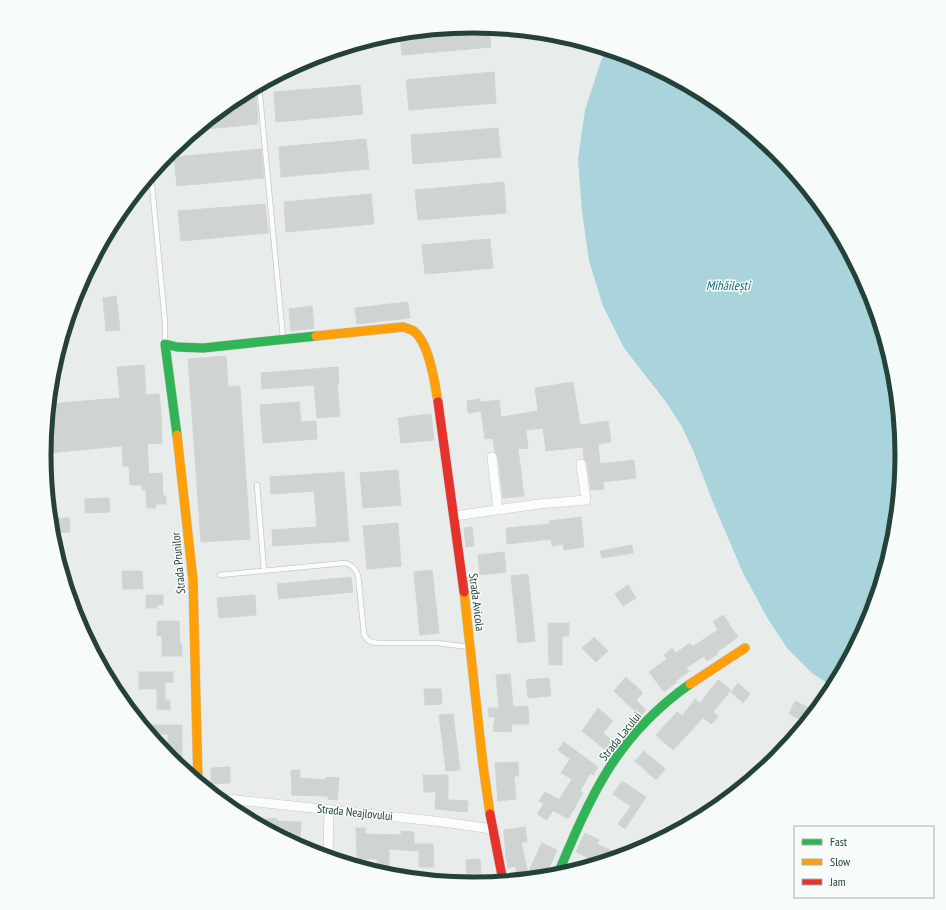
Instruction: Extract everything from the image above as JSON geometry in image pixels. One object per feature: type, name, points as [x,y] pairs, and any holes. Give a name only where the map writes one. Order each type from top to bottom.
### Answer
[{"type":"street","name":"Strada Avicola","points":[[283,340],[403,327],[413,331],[423,344],[430,365],[436,393],[454,516],[486,787],[492,828],[502,876]]},
{"type":"street","points":[[165,344],[177,348],[203,348],[283,340]]},
{"type":"street","name":"Strada Prunilor","points":[[165,344],[183,482],[193,580],[198,774]]},
{"type":"street","points":[[492,457],[498,510]]},
{"type":"street","points":[[454,516],[539,504],[586,500],[581,464]]},
{"type":"street","name":"Strada Lacului","points":[[561,868],[596,791],[622,749],[636,732],[652,715],[675,696],[745,648]]},
{"type":"street","name":"Strada Neajlovului","points":[[229,799],[492,828]]},
{"type":"street","points":[[328,809],[328,851]]},
{"type":"lane","points":[[260,91],[283,340]]},
{"type":"lane","points":[[152,182],[165,344]]},
{"type":"lane","points":[[257,485],[264,571]]},
{"type":"lane","points":[[220,576],[345,563],[351,564],[356,569],[358,575],[364,634],[366,639],[371,642],[378,643],[437,643],[470,647]]},
{"type":"water","name":"Mihăilești","points":[[604,53],[660,77],[707,104],[730,120],[751,138],[790,177],[808,198],[838,244],[863,294],[873,319],[887,373],[894,427],[894,483],[887,537],[873,591],[851,642],[827,683],[812,673],[787,648],[768,619],[743,573],[712,500],[693,450],[681,425],[666,402],[624,348],[603,306],[589,261],[582,212],[578,159],[585,110]]},
{"type":"building","points":[[445,34],[490,34],[491,47],[402,55],[401,40]]},
{"type":"building","points":[[494,72],[496,103],[409,110],[406,80]]},
{"type":"building","points":[[360,85],[363,114],[276,122],[274,92]]},
{"type":"building","points":[[255,94],[258,124],[205,129],[216,120]]},
{"type":"building","points":[[498,128],[501,157],[413,164],[411,135]]},
{"type":"building","points":[[366,139],[369,169],[281,177],[279,147]]},
{"type":"building","points":[[261,149],[264,178],[177,186],[175,157]]},
{"type":"building","points":[[504,182],[506,213],[418,220],[415,190]]},
{"type":"building","points":[[371,194],[374,224],[286,232],[284,202]]},
{"type":"building","points":[[265,204],[268,233],[181,241],[178,211]]},
{"type":"building","points":[[490,239],[493,268],[425,274],[422,245]]},
{"type":"building","points":[[116,296],[120,330],[106,331],[103,298]]},
{"type":"building","points":[[408,302],[410,318],[357,324],[355,308]]},
{"type":"building","points":[[312,306],[314,328],[291,331],[289,309]]},
{"type":"building","points":[[226,356],[228,387],[240,386],[250,539],[201,542],[188,359]]},
{"type":"building","points":[[144,365],[146,395],[159,394],[162,443],[147,444],[149,474],[162,473],[163,496],[166,496],[166,504],[156,504],[156,508],[147,508],[146,490],[142,490],[142,485],[130,485],[129,466],[123,466],[122,446],[51,453],[55,404],[120,398],[117,367]]},
{"type":"building","points":[[338,367],[339,383],[337,383],[340,416],[317,418],[314,385],[262,389],[261,373]]},
{"type":"building","points":[[573,382],[580,425],[608,421],[611,442],[598,444],[600,464],[634,460],[636,478],[603,482],[604,489],[591,490],[587,463],[584,459],[583,447],[546,451],[543,428],[526,430],[528,448],[518,449],[524,496],[503,498],[498,456],[495,452],[493,438],[485,439],[481,411],[468,413],[467,401],[480,399],[481,402],[499,400],[501,417],[538,411],[535,388]]},
{"type":"building","points":[[299,402],[301,422],[316,421],[317,439],[263,443],[260,405]]},
{"type":"building","points":[[431,414],[434,440],[401,443],[398,418]]},
{"type":"building","points":[[398,470],[401,505],[363,508],[360,473]]},
{"type":"building","points":[[344,472],[349,541],[273,546],[272,530],[317,527],[314,491],[271,494],[270,477]]},
{"type":"building","points":[[109,498],[110,512],[85,513],[85,499]]},
{"type":"building","points":[[581,517],[584,547],[564,550],[563,544],[552,546],[551,539],[507,544],[506,528],[550,524],[549,521]]},
{"type":"building","points":[[56,518],[69,518],[70,532],[58,533]]},
{"type":"building","points":[[398,523],[401,566],[367,569],[363,526]]},
{"type":"building","points":[[472,527],[474,546],[466,547],[464,528]]},
{"type":"building","points":[[632,545],[633,553],[602,558],[600,551]]},
{"type":"building","points":[[504,552],[506,572],[480,575],[478,555]]},
{"type":"building","points":[[432,570],[439,633],[420,635],[414,572]]},
{"type":"building","points":[[122,571],[142,571],[143,589],[123,589]]},
{"type":"building","points":[[528,574],[535,641],[518,643],[511,576]]},
{"type":"building","points":[[351,577],[353,592],[279,599],[277,584]]},
{"type":"building","points":[[628,585],[636,598],[623,606],[615,594]]},
{"type":"building","points":[[146,595],[163,595],[163,605],[157,604],[157,608],[146,608]]},
{"type":"building","points":[[255,595],[256,615],[219,618],[217,598]]},
{"type":"building","points":[[723,615],[738,637],[707,661],[704,656],[686,668],[689,671],[664,692],[649,672],[667,659],[664,655],[672,648],[676,653],[690,643],[692,647],[718,630],[713,622]]},
{"type":"building","points":[[157,621],[179,621],[182,656],[162,656],[162,636],[157,636]]},
{"type":"building","points":[[548,623],[569,623],[569,636],[562,636],[562,665],[549,665]]},
{"type":"building","points":[[594,637],[608,651],[596,662],[582,648]]},
{"type":"building","points":[[139,672],[173,672],[173,682],[165,683],[165,700],[170,700],[170,710],[157,709],[157,689],[139,689]]},
{"type":"building","points":[[510,674],[513,707],[528,706],[529,724],[512,724],[511,732],[493,731],[495,717],[489,717],[488,708],[499,708],[496,675]]},
{"type":"building","points":[[626,677],[643,693],[636,700],[646,710],[640,716],[614,691]]},
{"type":"building","points":[[549,678],[551,696],[528,698],[526,680]]},
{"type":"building","points":[[718,680],[731,690],[713,712],[718,716],[712,724],[703,718],[673,750],[656,735],[677,712],[682,716],[695,699],[700,703]]},
{"type":"building","points":[[738,683],[750,694],[743,703],[731,692]]},
{"type":"building","points":[[424,689],[441,689],[442,704],[425,705]]},
{"type":"building","points":[[795,701],[809,708],[801,720],[789,714]]},
{"type":"building","points":[[598,708],[613,721],[603,733],[615,743],[608,752],[582,731]]},
{"type":"building","points":[[453,714],[460,770],[446,771],[439,715]]},
{"type":"building","points":[[151,725],[182,725],[182,759],[168,746],[168,734],[157,734],[151,727]]},
{"type":"building","points":[[564,742],[598,767],[593,775],[590,773],[580,791],[583,793],[568,819],[553,810],[547,820],[537,814],[544,804],[539,801],[545,792],[559,800],[572,779],[561,773],[570,759],[558,750]]},
{"type":"building","points":[[644,751],[665,769],[656,780],[635,761]]},
{"type":"building","points":[[518,762],[519,776],[514,776],[516,799],[498,801],[495,763]]},
{"type":"building","points":[[230,767],[230,783],[211,784],[211,768]]},
{"type":"building","points":[[291,770],[300,770],[300,778],[326,780],[326,777],[339,778],[337,800],[328,799],[328,796],[292,795]]},
{"type":"building","points":[[423,775],[448,775],[448,800],[468,801],[467,812],[435,809],[436,792],[424,792]]},
{"type":"building","points":[[622,781],[646,797],[625,829],[618,824],[631,806],[613,794]]},
{"type":"building","points":[[277,818],[277,821],[301,822],[300,840],[266,822],[266,819]]},
{"type":"building","points":[[525,827],[527,842],[521,842],[528,873],[516,874],[516,866],[508,868],[504,830]]},
{"type":"building","points":[[356,828],[365,828],[365,834],[401,835],[401,831],[414,832],[414,844],[433,844],[434,867],[419,867],[419,851],[389,849],[389,869],[377,866],[377,859],[357,859]]},
{"type":"building","points":[[585,833],[599,840],[597,844],[613,851],[612,854],[592,860],[576,852]]},
{"type":"building","points":[[542,843],[557,850],[548,870],[528,873]]},
{"type":"building","points":[[480,859],[481,873],[467,874],[466,860]]},
{"type":"traffic: fast","points":[[177,435],[165,344],[177,347],[203,348],[316,336]]},
{"type":"traffic: fast","points":[[560,868],[595,793],[608,769],[624,746],[664,704],[690,684]]},
{"type":"traffic: slow","points":[[316,336],[403,327],[412,330],[418,335],[427,352],[438,402]]},
{"type":"traffic: slow","points":[[177,435],[193,580],[198,774]]},
{"type":"traffic: slow","points":[[464,592],[483,765],[490,814]]},
{"type":"traffic: slow","points":[[690,684],[745,648]]},
{"type":"traffic: jam","points":[[438,402],[464,592]]},
{"type":"traffic: jam","points":[[490,814],[502,876]]}]
